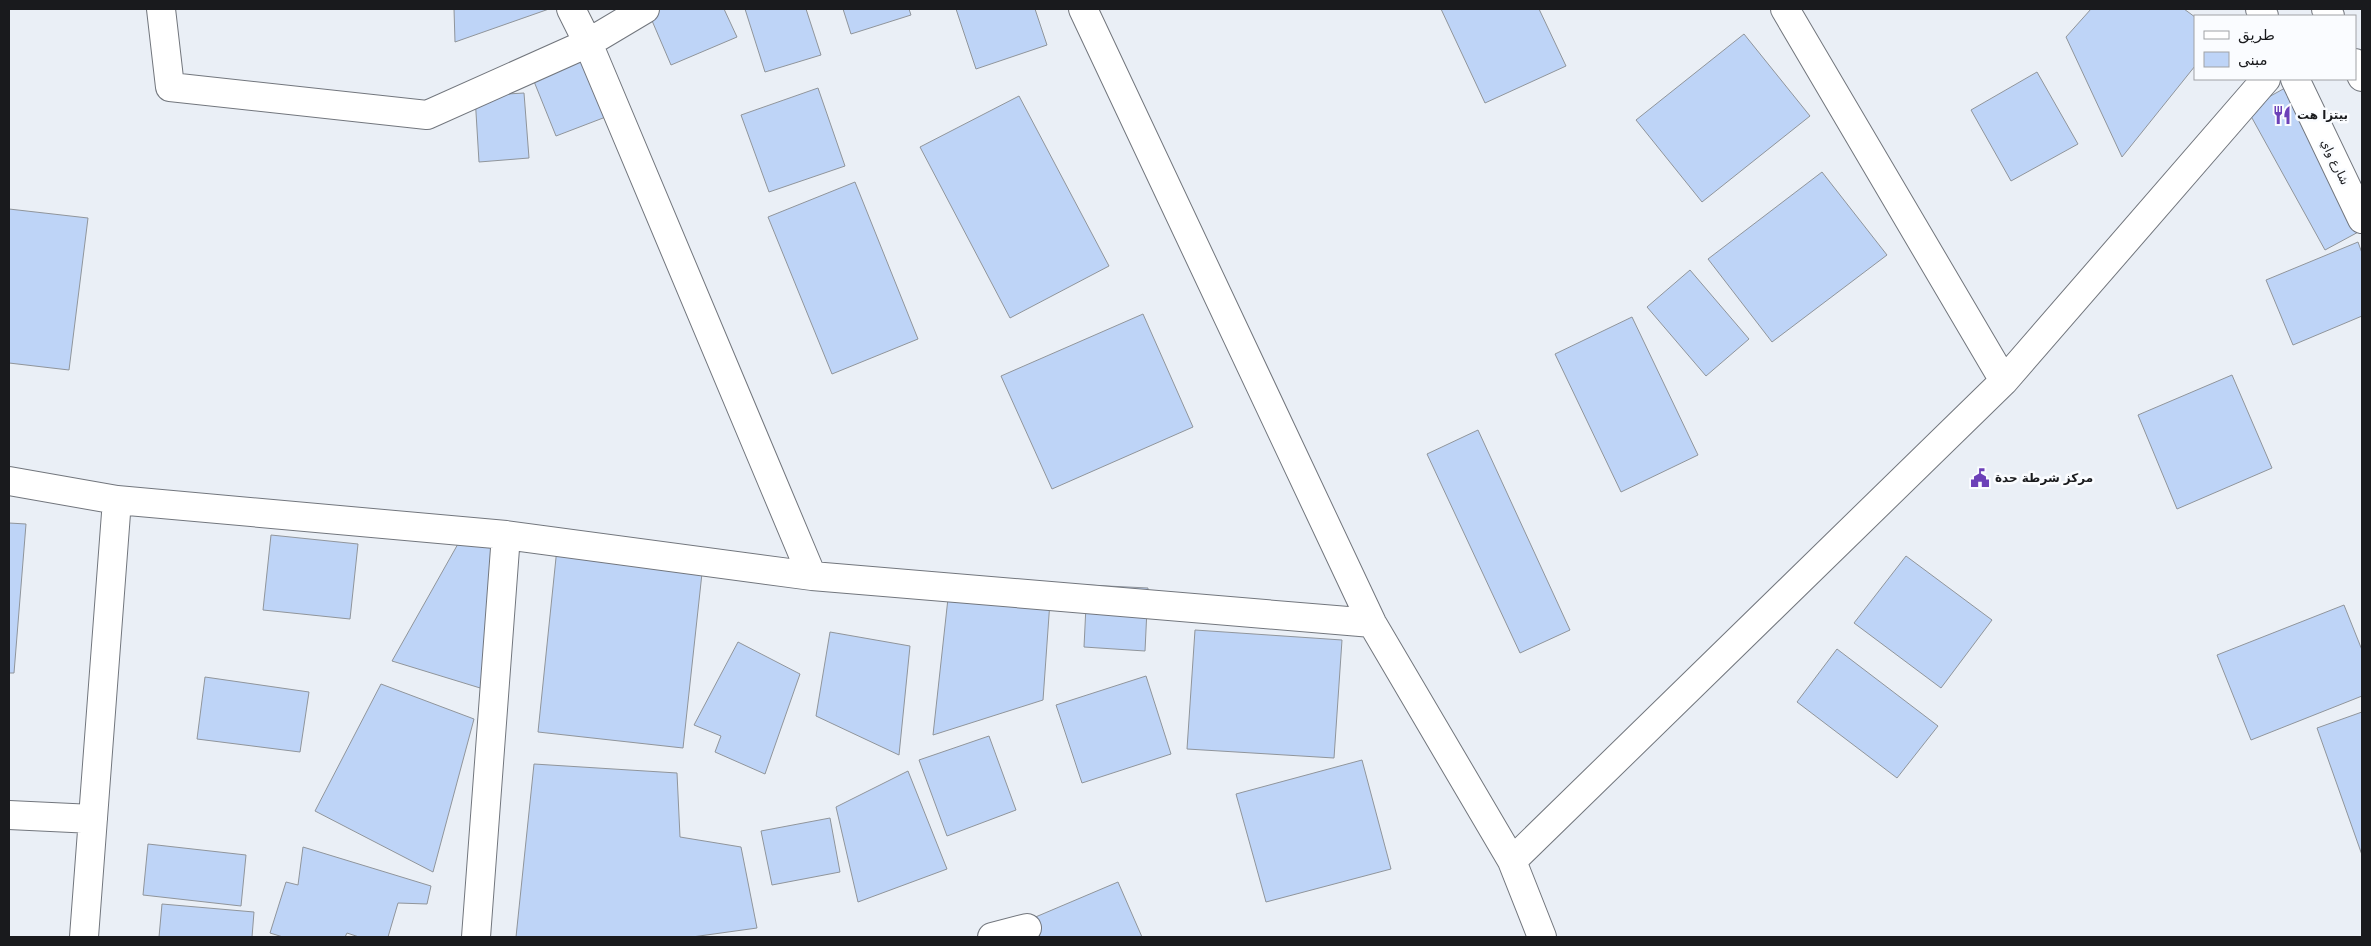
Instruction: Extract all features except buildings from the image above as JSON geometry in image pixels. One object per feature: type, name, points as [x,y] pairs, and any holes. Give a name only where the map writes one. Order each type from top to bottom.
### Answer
[{"type":"street","points":[[161,9],[170,86],[427,115],[588,43],[645,9]]},
{"type":"street","points":[[571,9],[588,43],[812,576]]},
{"type":"street","points":[[1083,9],[1372,623],[1512,861],[1542,937]]},
{"type":"street","points":[[1785,9],[2004,381]]},
{"type":"street","points":[[2356,65],[2362,77]]},
{"type":"street","points":[[1512,861],[2004,381],[2265,80]]},
{"type":"street","name":"شارع واي","points":[[2295,80],[2362,219]]},
{"type":"street","points":[[9,481],[118,500],[506,535],[812,576],[1372,623]]},
{"type":"street","points":[[84,937],[118,500]]},
{"type":"street","points":[[476,937],[506,535]]},
{"type":"street","points":[[9,815],[94,819]]},
{"type":"street","points":[[992,937],[1027,928]]},
{"type":"place","name":"بيتزا هت","points":[[2282,115]]},
{"type":"place","name":"مركز شرطة حدة","points":[[1980,478]]}]
